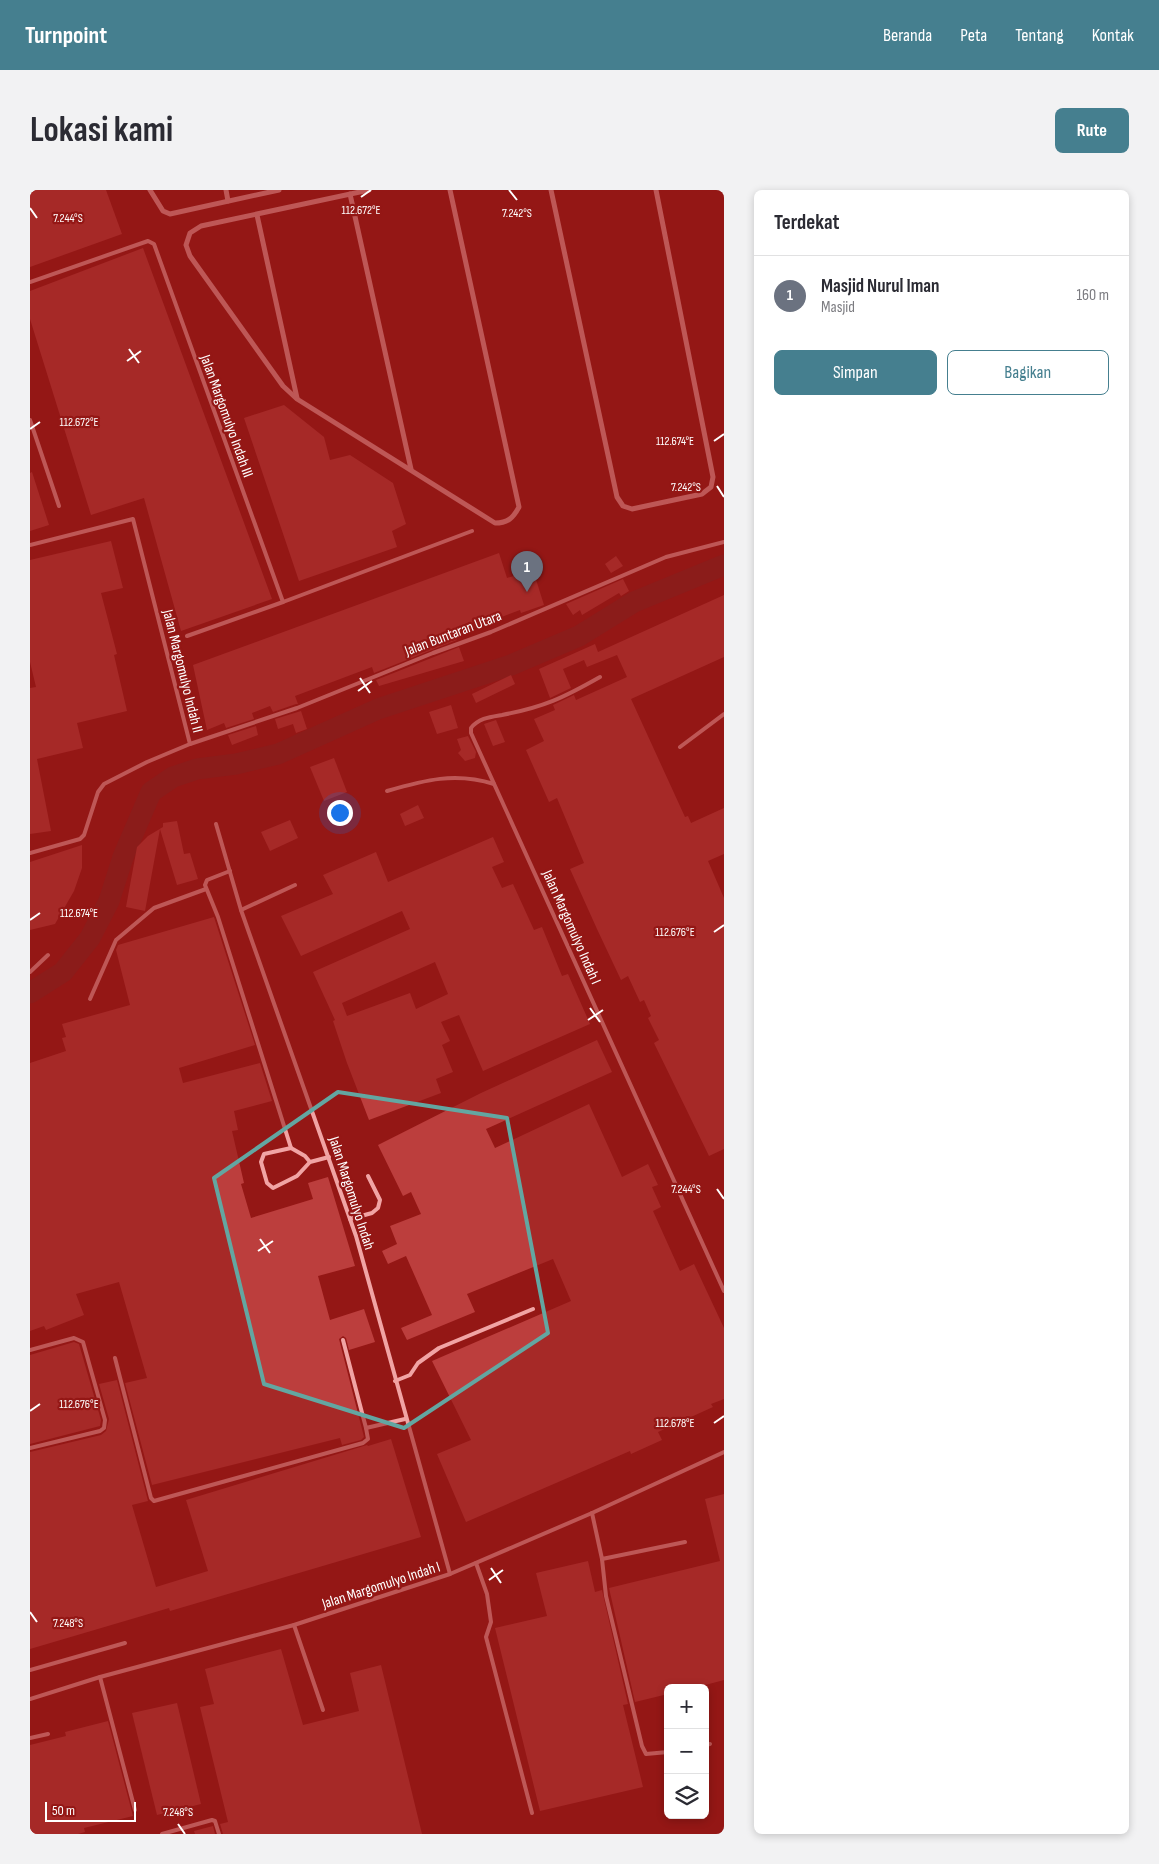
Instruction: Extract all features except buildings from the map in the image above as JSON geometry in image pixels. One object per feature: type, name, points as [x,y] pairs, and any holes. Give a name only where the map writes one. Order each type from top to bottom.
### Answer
[{"type":"street","points":[[150,190],[166,214],[279,190]]},
{"type":"street","points":[[226,190],[228,201]]},
{"type":"street","points":[[369,190],[201,226],[190,233],[186,245],[190,256],[284,386],[297,399],[495,523],[505,523],[519,507],[450,190]]},
{"type":"street","points":[[551,190],[617,497],[623,506],[632,509],[702,494],[711,488],[713,477],[656,190]]},
{"type":"street","points":[[350,194],[410,469]]},
{"type":"street","points":[[257,215],[297,399]]},
{"type":"lane","name":"Jalan Margomulyo Indah III","points":[[30,282],[148,241],[154,244],[283,602]]},
{"type":"lane","points":[[30,420],[59,506]]},
{"type":"lane","name":"Jalan Margomulyo Indah II","points":[[30,545],[133,519],[190,744],[147,762],[104,784],[98,792],[84,835],[80,839],[30,853]]},
{"type":"lane","points":[[187,636],[472,531]]},
{"type":"lane","name":"Jalan Buntaran Utara","points":[[190,744],[297,708],[491,632],[666,557],[724,542]]},
{"type":"lane","name":"Jalan Margomulyo Indah I","points":[[600,677],[539,708],[480,719],[470,728],[471,733],[724,1291]]},
{"type":"lane","points":[[680,747],[724,714]]},
{"type":"lane","points":[[387,791],[432,778],[445,777],[480,780],[494,784]]},
{"type":"lane","name":"Jalan Margomulyo Indah","points":[[216,824],[241,910],[350,1219],[450,1574]]},
{"type":"lane","points":[[230,871],[205,882],[206,889],[221,926],[291,1148]]},
{"type":"lane","points":[[241,910],[295,885]]},
{"type":"lane","points":[[90,999],[116,940],[154,908],[206,889]]},
{"type":"lane","points":[[30,972],[48,955]]},
{"type":"lane","points":[[310,1162],[305,1156],[291,1148],[264,1154],[261,1157],[265,1176],[271,1186],[277,1187],[305,1169],[310,1162],[329,1157]]},
{"type":"lane","points":[[350,1219],[372,1213],[378,1208],[380,1200],[368,1176]]},
{"type":"lane","points":[[395,1381],[410,1375],[418,1363],[439,1348],[533,1309]]},
{"type":"lane","points":[[30,1350],[74,1338],[83,1342],[105,1420],[104,1428],[100,1430],[30,1448]]},
{"type":"lane","points":[[115,1358],[151,1498],[154,1501],[366,1443],[368,1439],[366,1428],[343,1340]]},
{"type":"lane","points":[[366,1428],[405,1419]]},
{"type":"lane","name":"Jalan Margomulyo Indah I","points":[[30,1699],[100,1677],[294,1625],[450,1574],[592,1513],[724,1452]]},
{"type":"lane","points":[[592,1513],[602,1559],[606,1596],[642,1746],[646,1754],[664,1752]]},
{"type":"lane","points":[[602,1559],[685,1542]]},
{"type":"lane","points":[[476,1563],[487,1594],[491,1622],[486,1637],[532,1813]]},
{"type":"lane","points":[[294,1625],[323,1710]]},
{"type":"lane","points":[[30,1670],[125,1643]]},
{"type":"lane","points":[[100,1677],[136,1810]]},
{"type":"lane","points":[[30,1738],[48,1734]]},
{"type":"lane","points":[[162,1834],[212,1820],[215,1821],[219,1834]]},
{"type":"highlighted area","points":[[338,1092],[507,1118],[548,1333],[404,1428],[264,1384],[214,1178]]},
{"type":"waterway","points":[[30,993],[63,972],[90,938],[109,901],[123,857],[151,792],[173,777],[197,769],[236,764],[278,754],[378,709],[511,665],[579,636],[634,602],[724,565]]},
{"type":"place","name":"Masjid Nurul Iman","points":[[527,592]]}]
